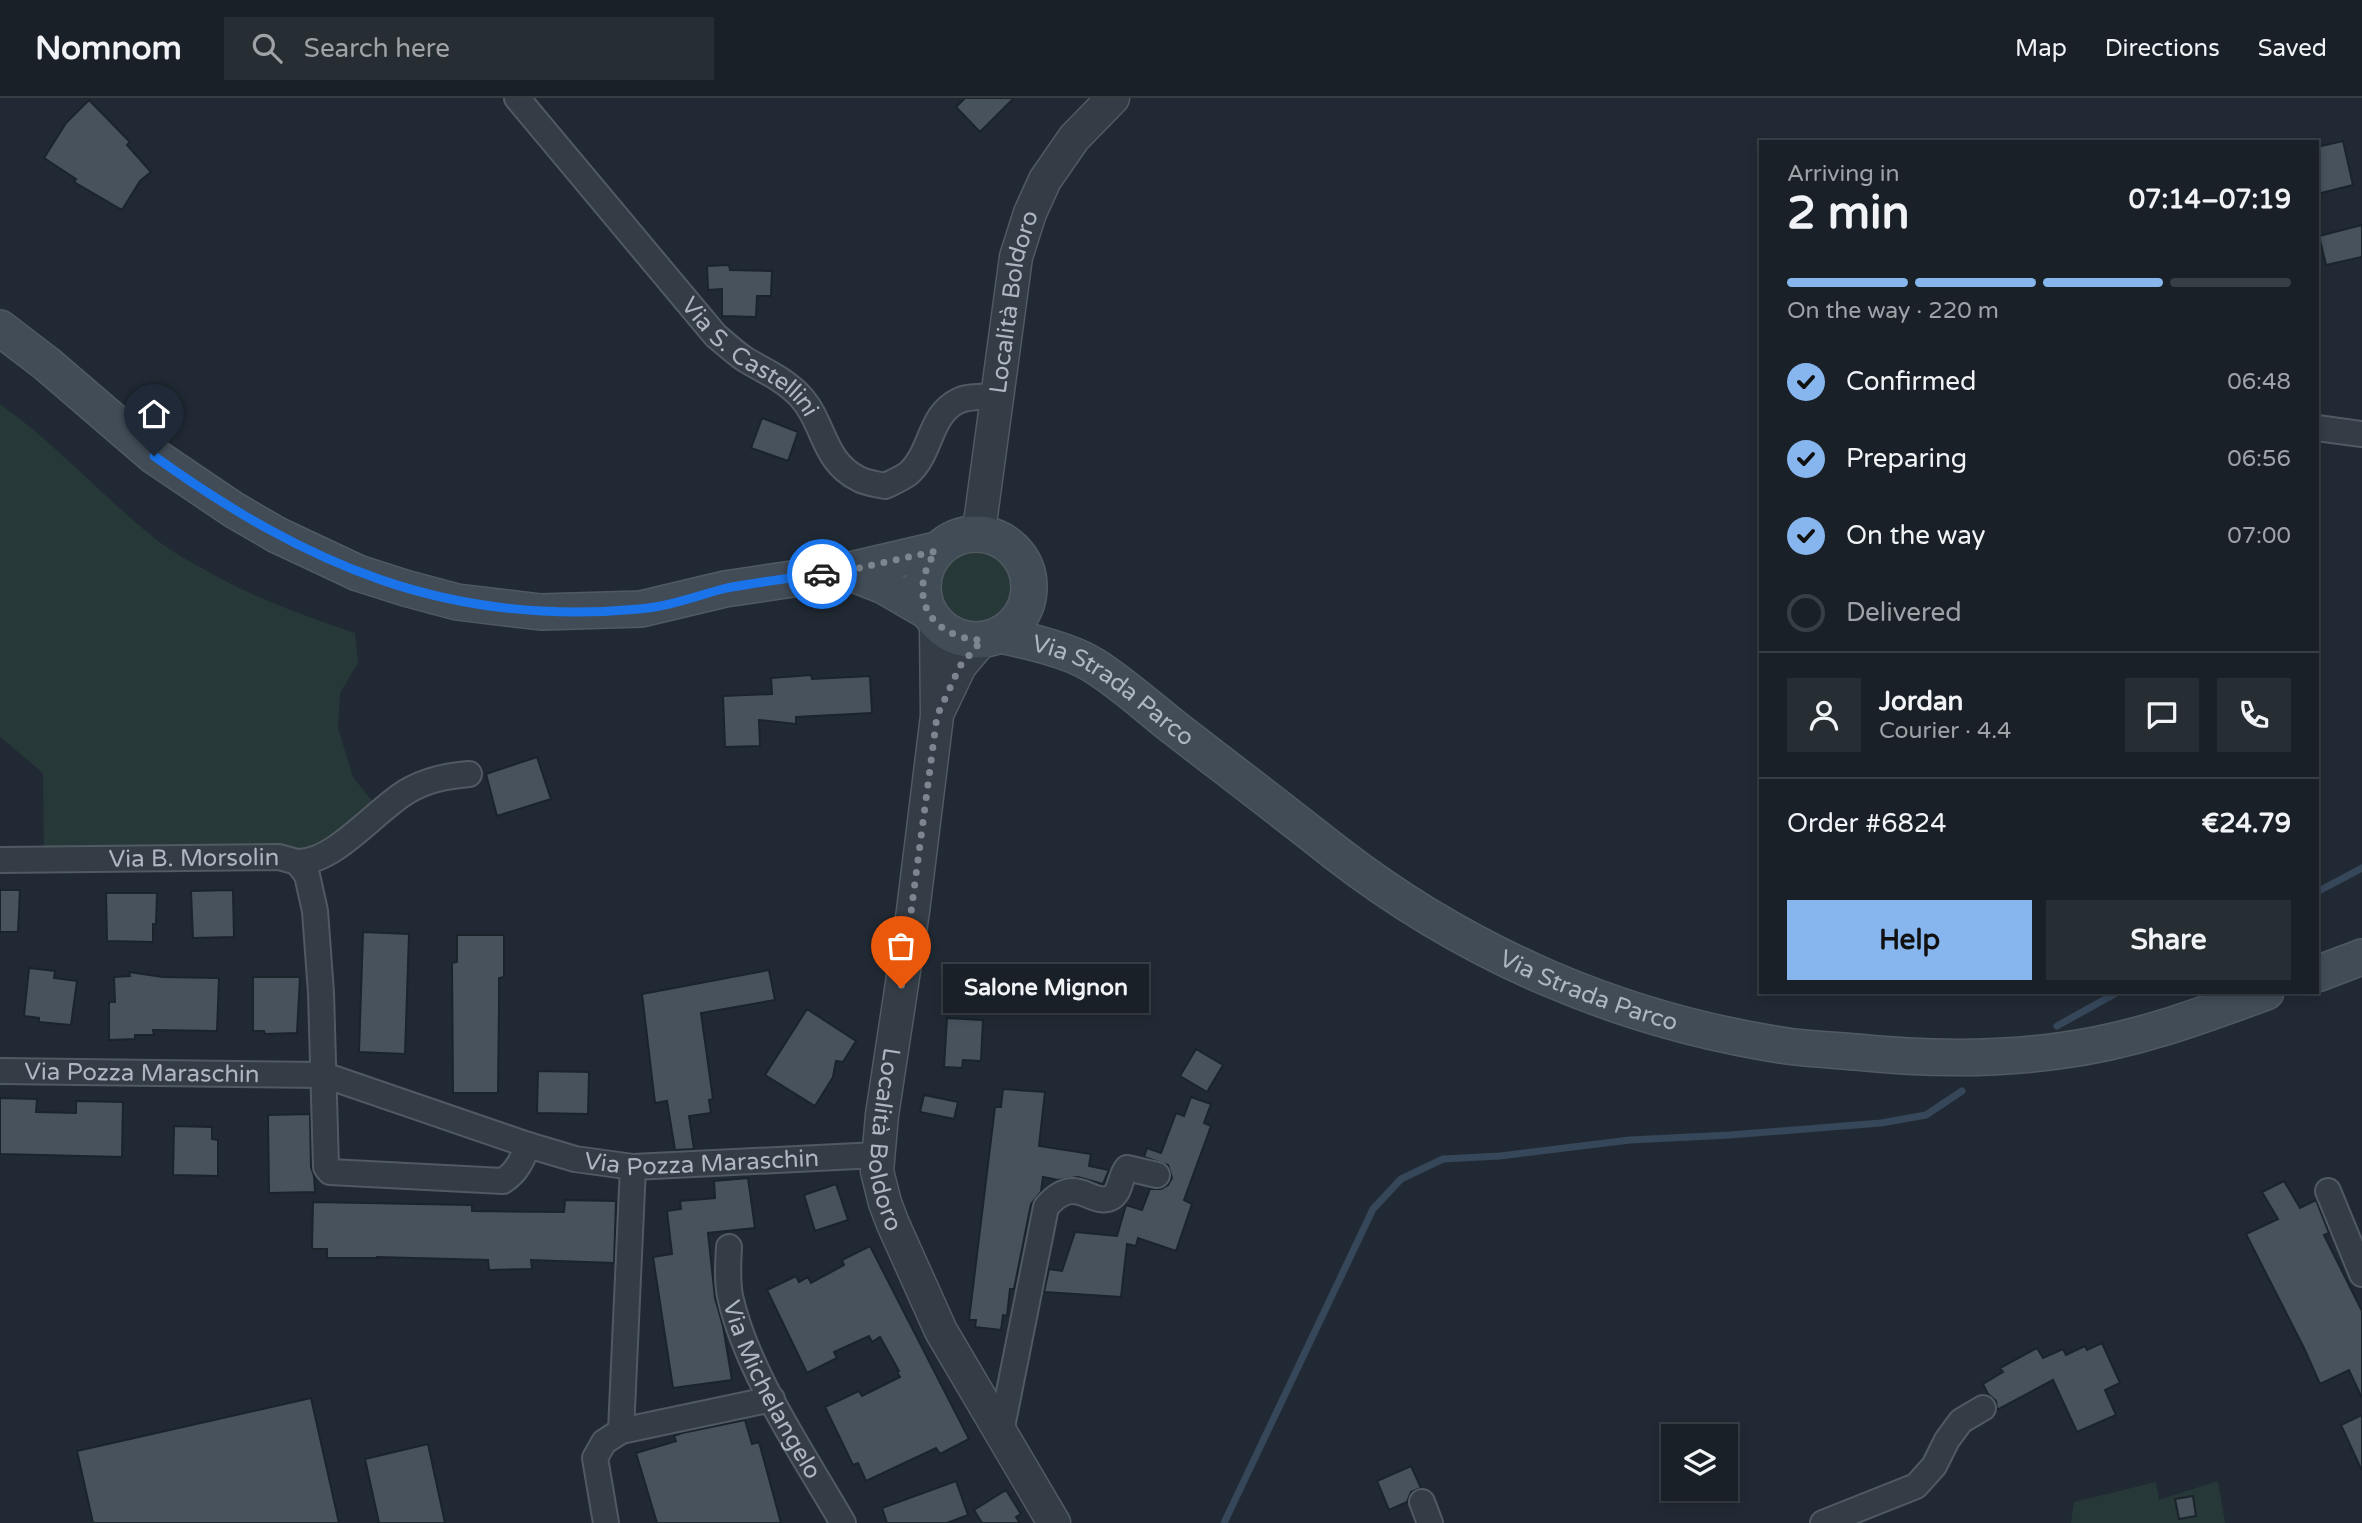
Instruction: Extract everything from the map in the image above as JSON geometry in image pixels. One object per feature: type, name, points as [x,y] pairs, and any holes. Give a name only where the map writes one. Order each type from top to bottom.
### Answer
[{"type":"main road","points":[[0,328],[47,364],[154,456],[204,491],[277,535],[358,573],[457,602],[541,612],[640,609],[725,589],[846,571],[936,551]]},
{"type":"main road","points":[[846,571],[884,586],[932,617],[950,634],[965,640],[991,638],[1014,625],[1024,611],[1029,594],[1029,577],[1023,560],[1011,546],[995,536],[977,533],[948,541],[936,551],[927,564],[922,579],[923,596],[932,617]]},
{"type":"main road","name":"Via Strada Parco","points":[[991,638],[1033,642],[1091,664],[1356,868],[1408,904],[1502,958],[1553,981],[1660,1019],[1789,1046],[1876,1054],[1993,1057],[2059,1051],[2123,1040],[2177,1025],[2261,994]]},
{"type":"main road","points":[[2319,973],[2362,957]]},
{"type":"street","name":"Via S. Castellini","points":[[517,98],[716,336],[744,359],[777,377],[801,397],[818,424],[837,465],[860,480],[885,486],[909,473],[924,453],[932,430],[944,410],[960,399],[996,396]]},
{"type":"street","name":"Località Boldoro","points":[[977,533],[1016,257],[1030,213],[1045,180],[1074,138],[1113,98]]},
{"type":"street","points":[[2319,428],[2362,434]]},
{"type":"street","name":"Località Boldoro","points":[[932,617],[937,716],[913,911],[877,1155],[880,1184],[893,1224],[941,1331],[1054,1523]]},
{"type":"street","name":"Località Boldoro","points":[[937,716],[960,666],[991,638]]},
{"type":"street","points":[[297,862],[310,863],[328,853],[407,792],[438,777],[469,774]]},
{"type":"street","name":"Via B. Morsolin","points":[[0,860],[279,857],[297,862],[307,875],[315,911],[324,1075]]},
{"type":"street","name":"Via Pozza Maraschin","points":[[0,1071],[324,1075],[575,1159],[633,1167],[877,1155]]},
{"type":"street","points":[[324,1075],[326,1167],[330,1172],[503,1181],[512,1175],[522,1161],[528,1145]]},
{"type":"street","points":[[621,1431],[633,1167]]},
{"type":"street","points":[[1001,1433],[1046,1207],[1056,1196],[1067,1190],[1104,1198],[1112,1196],[1127,1168],[1157,1175]]},
{"type":"street","points":[[2328,1191],[2362,1273]]},
{"type":"street","name":"Via Michelangelo","points":[[729,1247],[730,1295],[747,1348],[772,1399],[844,1523]]},
{"type":"street","points":[[606,1523],[595,1458],[604,1442],[621,1431],[772,1399]]},
{"type":"street","points":[[1823,1523],[1916,1486],[1934,1466],[1947,1440],[1961,1421],[1983,1408]]},
{"type":"shaded area","points":[[0,404],[42,437],[141,527],[171,550],[255,595],[355,633],[358,663],[340,693],[338,728],[353,777],[373,802],[317,850],[44,852],[43,773],[0,737]]},
{"type":"shaded area","points":[[975,551],[995,557],[1005,567],[1011,587],[1005,607],[995,617],[975,623],[955,617],[945,607],[939,587],[945,567],[955,557]]},
{"type":"shaded area","points":[[2218,1481],[2225,1523],[2071,1523],[2074,1502],[2156,1482],[2159,1500]]},
{"type":"building","points":[[965,98],[1014,98],[980,132],[956,107]]},
{"type":"building","points":[[89,100],[130,142],[127,145],[151,172],[140,181],[122,210],[74,182],[76,179],[44,158],[66,123]]},
{"type":"building","points":[[2343,141],[2353,185],[2319,194],[2319,147]]},
{"type":"building","points":[[2362,225],[2362,257],[2326,265],[2319,236]]},
{"type":"building","points":[[729,265],[730,270],[772,271],[771,296],[757,296],[756,317],[722,316],[722,289],[708,290],[707,266]]},
{"type":"building","points":[[762,418],[798,432],[788,461],[751,448]]},
{"type":"building","points":[[811,675],[812,679],[870,676],[872,713],[796,717],[796,724],[759,720],[760,746],[725,747],[723,696],[772,694],[771,678]]},
{"type":"building","points":[[537,757],[551,799],[497,816],[486,774]]},
{"type":"building","points":[[0,890],[20,890],[18,932],[0,932]]},
{"type":"building","points":[[233,890],[234,937],[193,938],[191,891]]},
{"type":"building","points":[[106,893],[157,893],[153,942],[107,941]]},
{"type":"building","points":[[363,932],[409,934],[405,1054],[359,1052]]},
{"type":"building","points":[[457,935],[504,935],[504,977],[499,978],[498,1093],[453,1093],[452,963],[457,962]]},
{"type":"building","points":[[29,968],[55,971],[54,978],[77,981],[71,1025],[39,1022],[39,1018],[24,1016]]},
{"type":"building","points":[[769,970],[775,1000],[701,1013],[713,1099],[709,1100],[711,1113],[689,1116],[694,1149],[675,1150],[667,1101],[655,1103],[642,994]]},
{"type":"building","points":[[129,972],[163,977],[219,978],[217,1031],[153,1030],[154,1035],[109,1040],[109,1002],[115,1002],[114,977],[130,976]]},
{"type":"building","points":[[253,977],[300,977],[297,1033],[265,1034],[264,1031],[253,1031]]},
{"type":"building","points":[[807,1009],[856,1041],[843,1062],[836,1061],[833,1077],[815,1106],[765,1075]]},
{"type":"building","points":[[947,1018],[983,1020],[981,1061],[963,1060],[962,1068],[944,1067]]},
{"type":"building","points":[[1196,1049],[1223,1065],[1207,1092],[1180,1076]]},
{"type":"building","points":[[538,1071],[589,1072],[588,1114],[537,1113]]},
{"type":"building","points":[[1003,1089],[1045,1092],[1039,1146],[1091,1154],[1089,1166],[1109,1170],[1103,1184],[1078,1177],[1058,1180],[1043,1177],[1041,1192],[1031,1204],[1014,1289],[1010,1289],[1007,1316],[1003,1315],[1001,1330],[975,1327],[976,1320],[969,1320],[995,1107],[1001,1107]]},
{"type":"building","points":[[924,1095],[958,1102],[954,1119],[920,1112]]},
{"type":"building","points":[[1191,1097],[1211,1104],[1204,1123],[1211,1126],[1184,1200],[1192,1204],[1176,1251],[1138,1238],[1136,1246],[1127,1244],[1121,1297],[1044,1292],[1049,1269],[1062,1271],[1075,1232],[1117,1236],[1126,1205],[1142,1210],[1150,1189],[1161,1189],[1168,1185],[1172,1178],[1168,1165],[1144,1157],[1147,1148],[1161,1153],[1176,1113],[1184,1116]]},
{"type":"building","points":[[0,1098],[37,1099],[36,1112],[76,1113],[76,1101],[123,1102],[122,1157],[0,1154]]},
{"type":"building","points":[[310,1114],[311,1167],[315,1192],[269,1193],[268,1115]]},
{"type":"building","points":[[174,1126],[212,1127],[212,1139],[218,1140],[218,1176],[173,1175]]},
{"type":"building","points":[[748,1178],[755,1228],[708,1233],[715,1298],[723,1326],[732,1380],[673,1388],[653,1257],[672,1254],[667,1211],[681,1209],[680,1201],[715,1198],[714,1181]]},
{"type":"building","points":[[2284,1181],[2300,1208],[2316,1200],[2329,1233],[2324,1235],[2362,1311],[2362,1398],[2349,1370],[2320,1384],[2246,1234],[2278,1219],[2262,1192]]},
{"type":"building","points":[[836,1184],[848,1220],[815,1231],[804,1195]]},
{"type":"building","points":[[565,1200],[616,1201],[614,1263],[531,1260],[532,1269],[489,1270],[488,1260],[327,1258],[327,1249],[312,1249],[313,1202],[472,1205],[472,1211],[564,1212]]},
{"type":"building","points":[[870,1246],[969,1439],[940,1454],[936,1448],[866,1481],[858,1463],[853,1465],[825,1407],[859,1391],[862,1396],[900,1377],[897,1372],[899,1371],[880,1337],[872,1342],[869,1336],[834,1352],[837,1358],[807,1373],[767,1290],[796,1276],[799,1282],[808,1277],[811,1283],[844,1265],[842,1260]]},
{"type":"building","points":[[2102,1343],[2120,1383],[2105,1390],[2116,1415],[2077,1432],[2053,1380],[1997,1410],[1996,1401],[1988,1394],[1983,1384],[2003,1372],[2000,1368],[2037,1348],[2043,1358],[2063,1349],[2066,1355],[2085,1346],[2087,1350]]},
{"type":"building","points":[[311,1398],[339,1523],[93,1523],[77,1451]]},
{"type":"building","points":[[2362,1415],[2362,1471],[2341,1425]]},
{"type":"building","points":[[745,1420],[752,1444],[759,1442],[781,1523],[657,1523],[636,1453],[676,1441],[674,1436],[682,1433]]},
{"type":"building","points":[[428,1444],[445,1523],[379,1523],[365,1459]]},
{"type":"building","points":[[1411,1466],[1421,1488],[1411,1492],[1407,1502],[1389,1510],[1377,1481]]},
{"type":"building","points":[[956,1481],[968,1515],[947,1523],[887,1523],[882,1508]]},
{"type":"building","points":[[1006,1490],[1021,1514],[1016,1517],[1020,1523],[982,1523],[974,1510]]},
{"type":"building","points":[[2193,1496],[2196,1516],[2179,1519],[2175,1499]]},
{"type":"waterway","points":[[2319,891],[2362,868]]},
{"type":"waterway","points":[[2057,1026],[2114,994]]},
{"type":"waterway","points":[[1224,1523],[1373,1209],[1401,1179],[1443,1159],[1500,1156],[1630,1140],[1881,1123],[1926,1115],[1962,1091]]},
{"type":"way so far","points":[[822,574],[936,551],[927,564],[922,579],[923,596],[928,611],[936,624],[950,634],[965,640],[982,640],[960,666],[937,716],[901,988]]},
{"type":"place","name":"Salone Mignon","points":[[901,988]]},
{"type":"route","points":[[154,456],[234,510],[314,554],[358,573],[457,602],[541,612],[640,609],[770,580],[822,574]]}]
